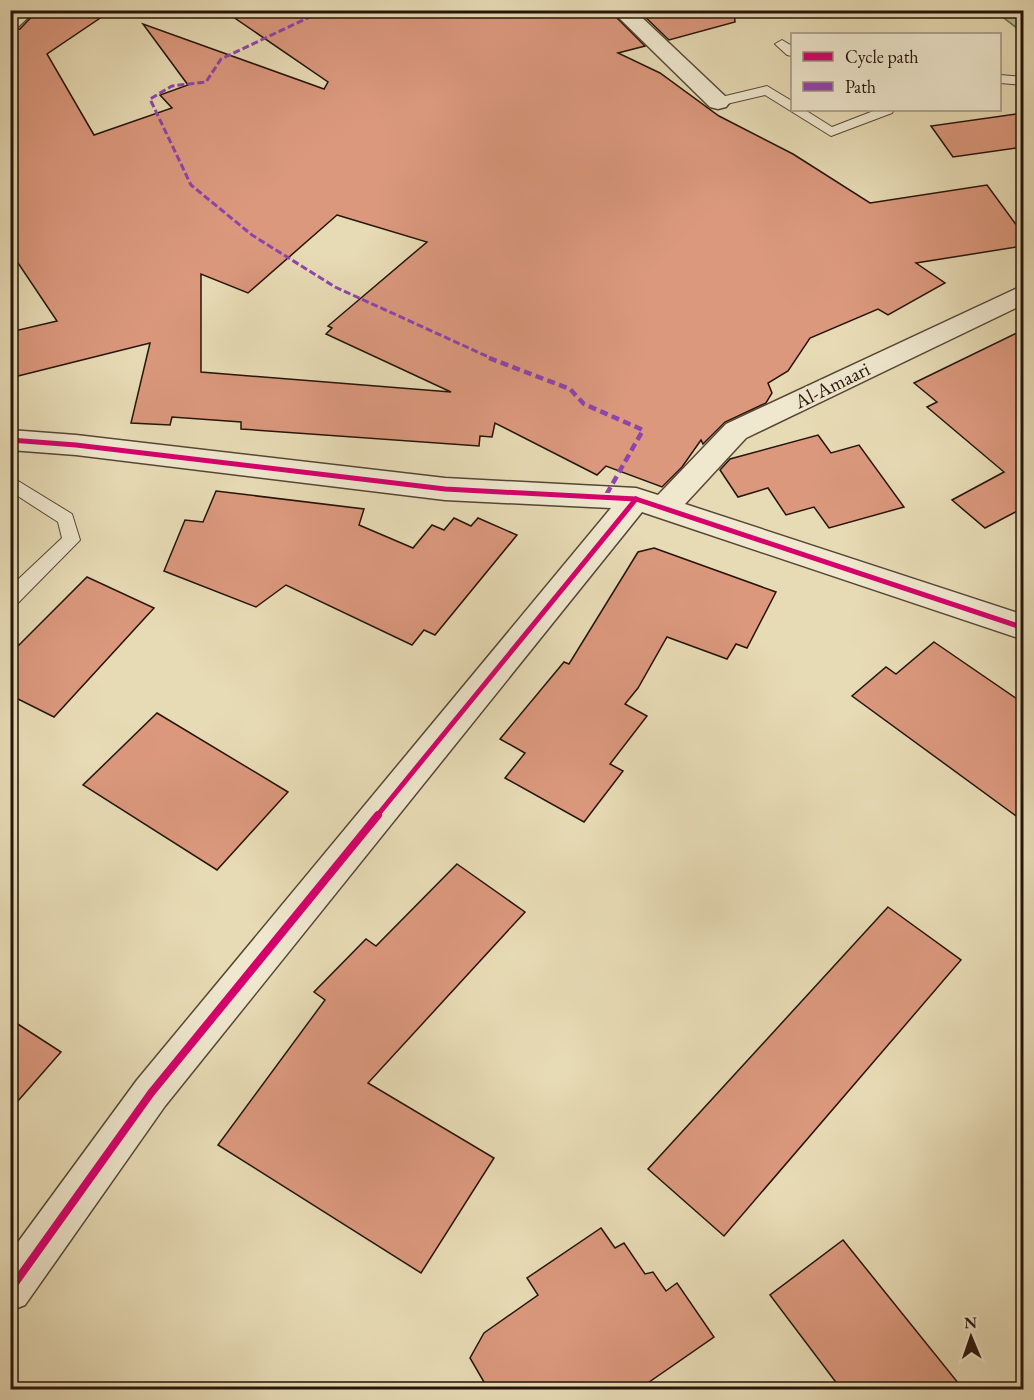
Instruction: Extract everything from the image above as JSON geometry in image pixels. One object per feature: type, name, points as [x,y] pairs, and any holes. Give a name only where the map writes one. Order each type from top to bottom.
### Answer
[{"type":"street","points":[[10,22],[26,10]]},
{"type":"street","points":[[621,10],[718,102]]},
{"type":"street","name":"Al-Amaari","points":[[10,1290],[151,1093],[650,504],[736,431],[1023,293]]},
{"type":"street","points":[[10,440],[76,445],[445,489],[650,504],[1023,628]]},
{"type":"lane","points":[[1001,79],[1023,81]]},
{"type":"lane","points":[[718,102],[766,90],[791,106]]},
{"type":"lane","points":[[798,111],[831,132],[868,112]]},
{"type":"lane","points":[[10,483],[66,519],[71,540],[10,599]]},
{"type":"green space","points":[[995,11],[1023,11],[1023,33]]},
{"type":"building","points":[[38,10],[112,10],[47,54],[94,135],[172,108],[160,95],[188,85],[143,24],[324,89],[328,82],[223,10],[609,10],[645,46],[618,53],[660,73],[719,116],[793,154],[870,203],[987,185],[1023,234],[1023,246],[916,263],[945,283],[888,315],[878,309],[810,338],[788,371],[768,383],[772,393],[766,403],[725,422],[703,444],[701,440],[682,467],[662,487],[606,466],[597,475],[495,423],[492,437],[480,436],[479,446],[241,429],[241,422],[172,417],[170,425],[131,423],[150,343],[10,378],[10,332],[57,321],[10,251],[10,30],[20,29]],"holes":[[[337,215],[427,242],[328,326],[332,328],[326,334],[451,392],[201,372],[201,274],[248,293]]]},
{"type":"building","points":[[638,10],[734,10],[735,22],[669,40]]},
{"type":"building","points":[[1023,113],[1023,147],[953,157],[931,126]]},
{"type":"building","points":[[1023,330],[1023,508],[985,528],[952,500],[1004,472],[927,407],[937,402],[914,383]]},
{"type":"building","points":[[818,435],[831,453],[859,445],[904,507],[829,528],[814,507],[786,515],[768,488],[738,497],[720,470],[730,459]]},
{"type":"building","points":[[216,491],[364,509],[359,525],[413,548],[432,525],[444,530],[454,518],[471,526],[478,518],[517,535],[435,635],[424,630],[412,645],[286,585],[256,607],[164,571],[185,520],[203,522]]},
{"type":"building","points":[[654,548],[776,592],[747,648],[736,644],[727,659],[667,637],[638,688],[625,704],[647,716],[610,764],[623,771],[584,822],[505,778],[525,753],[500,739],[564,662],[569,664],[638,552]]},
{"type":"building","points":[[87,577],[154,608],[54,717],[10,695],[10,654]]},
{"type":"building","points":[[934,642],[1023,703],[1023,821],[852,696],[886,667],[896,674]]},
{"type":"building","points":[[157,713],[288,792],[217,870],[83,785]]},
{"type":"building","points":[[457,864],[525,912],[368,1083],[494,1158],[421,1273],[218,1145],[325,1000],[314,992],[366,939],[376,946]]},
{"type":"building","points":[[888,907],[961,960],[724,1236],[648,1169]]},
{"type":"building","points":[[10,1019],[61,1052],[10,1110]]},
{"type":"building","points":[[601,1228],[615,1248],[624,1243],[645,1274],[653,1272],[666,1291],[677,1283],[714,1337],[639,1389],[488,1389],[470,1358],[484,1333],[538,1295],[527,1278]]},
{"type":"building","points":[[843,1240],[963,1389],[841,1389],[770,1295]]},
{"type":"marked path","points":[[312,10],[316,14],[221,59],[206,82],[172,86],[150,99],[191,185],[252,235],[335,287],[484,356],[570,389],[584,404],[643,430],[605,497]]},
{"type":"cycle path","points":[[10,440],[76,445],[445,489],[636,499],[1024,628]]},
{"type":"cycle path","points":[[10,1290],[151,1093],[636,499]]}]
